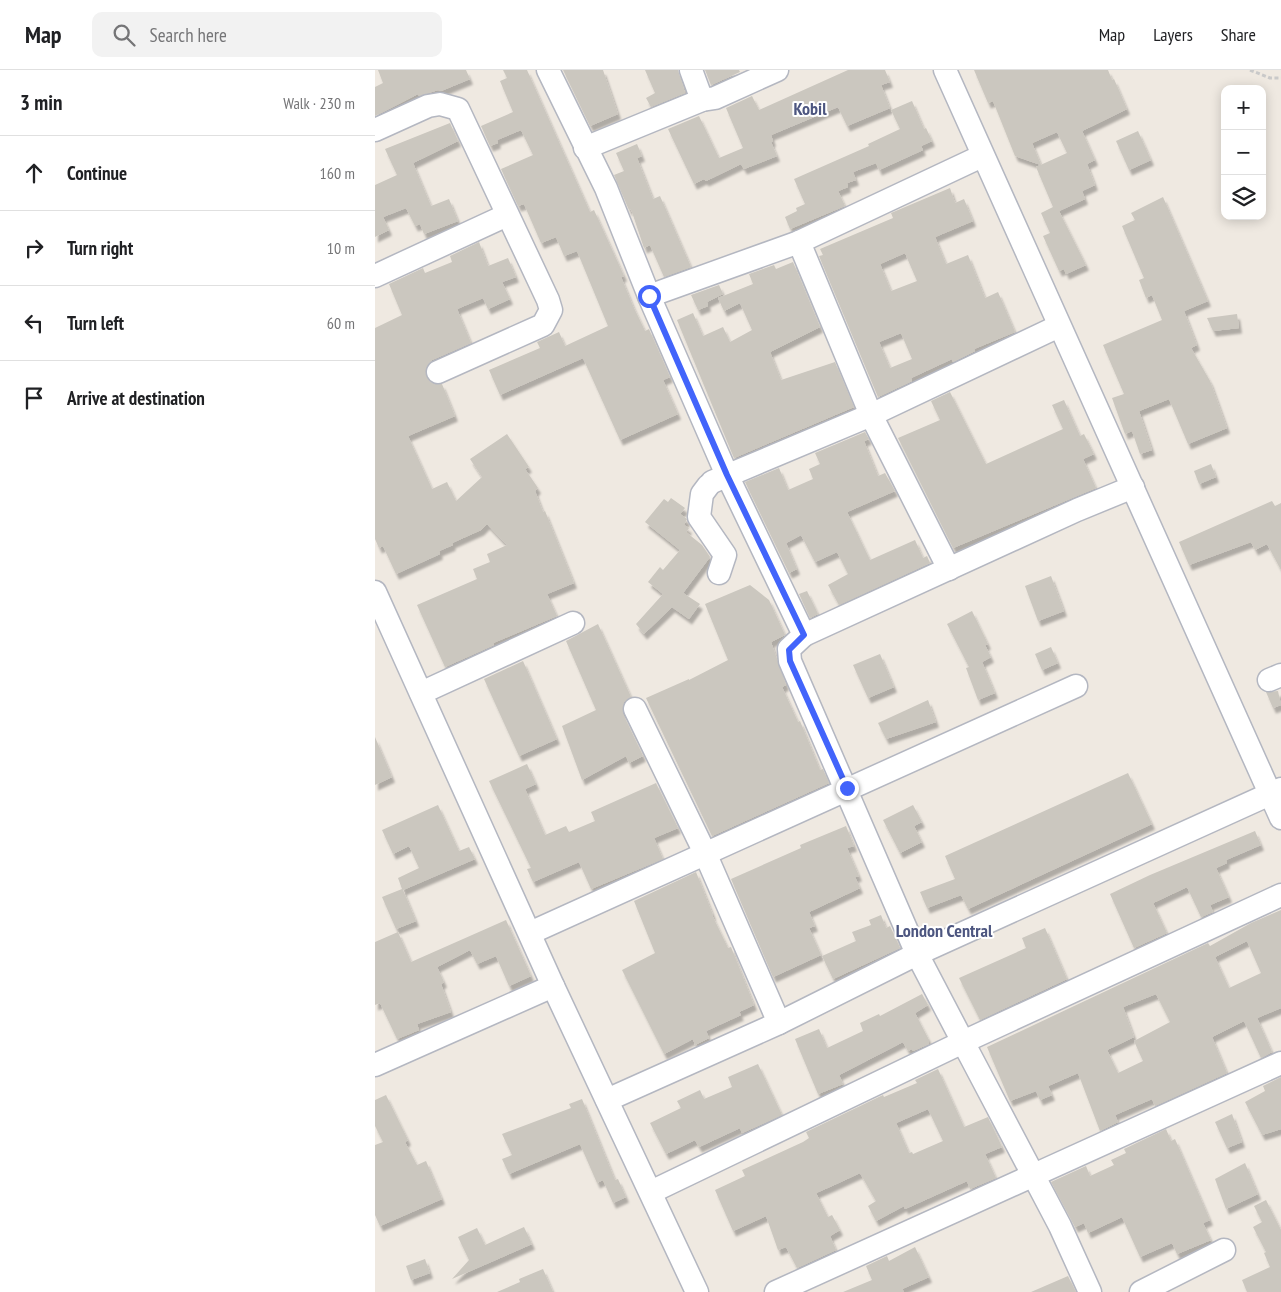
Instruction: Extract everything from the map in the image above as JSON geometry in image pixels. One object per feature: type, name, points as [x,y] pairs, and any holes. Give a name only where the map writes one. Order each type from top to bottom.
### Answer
[{"type":"street","points":[[548,70],[606,188],[649,296],[715,481],[804,635]]},
{"type":"street","points":[[691,70],[702,100]]},
{"type":"street","points":[[585,148],[702,100],[715,98],[777,70]]},
{"type":"street","points":[[945,70],[1059,326],[1276,791],[1281,818]]},
{"type":"street","points":[[375,130],[428,106],[440,104],[458,109],[551,310],[549,318],[543,326],[438,372]]},
{"type":"street","points":[[649,296],[799,242],[982,156]]},
{"type":"street","points":[[375,276],[507,215]]},
{"type":"street","points":[[799,242],[871,415],[949,569]]},
{"type":"street","points":[[719,573],[725,554],[699,517],[702,494],[715,481],[871,415],[1059,326]]},
{"type":"street","points":[[1090,1292],[1060,1226],[917,954],[847,788],[790,661],[789,650],[804,635],[1133,487]]},
{"type":"street","points":[[375,592],[553,986],[697,1292]]},
{"type":"street","points":[[421,693],[573,623]]},
{"type":"street","points":[[530,933],[1076,686]]},
{"type":"street","points":[[635,709],[705,853],[779,1023]]},
{"type":"street","points":[[607,1100],[779,1023],[917,954],[1276,791]]},
{"type":"street","points":[[651,1192],[963,1042],[1281,895]]},
{"type":"street","points":[[375,1065],[553,986]]},
{"type":"street","points":[[776,1292],[1281,1063]]},
{"type":"street","points":[[1141,1292],[1224,1250]]},
{"type":"path","points":[[1250,70],[1270,78],[1281,78]]},
{"type":"building","points":[[378,70],[466,70],[470,79],[441,91],[438,90],[419,96],[418,94],[375,116],[375,87],[383,83]]},
{"type":"building","points":[[503,70],[527,70],[590,212],[594,210],[624,276],[621,277],[633,306],[645,331],[649,329],[670,377],[663,380],[678,414],[620,440],[583,358],[500,395],[489,370],[540,348],[537,342],[559,332],[565,346],[608,326],[577,251],[564,256],[556,237],[541,243],[524,204],[518,206],[501,169],[533,155],[521,130],[497,140],[498,143],[490,146],[481,126],[513,112],[500,81],[507,78]]},
{"type":"building","points":[[563,70],[603,70],[618,114],[590,126]]},
{"type":"building","points":[[645,70],[678,70],[685,93],[651,107],[646,98],[655,93]]},
{"type":"building","points":[[705,70],[739,70],[740,72],[711,85]]},
{"type":"building","points":[[848,70],[885,70],[890,82],[881,85],[890,108],[847,126],[838,107],[771,135],[773,141],[771,142],[777,156],[744,169],[741,164],[706,181],[704,179],[694,184],[668,129],[699,116],[719,158],[743,148],[726,108],[752,96],[759,110]]},
{"type":"building","points":[[974,70],[1108,70],[1112,80],[1114,79],[1127,109],[1082,131],[1095,160],[1087,164],[1095,185],[1082,191],[1085,199],[1059,211],[1086,265],[1066,274],[1064,269],[1059,271],[1043,236],[1050,233],[1041,213],[1053,207],[1036,167],[1041,165],[1015,156],[993,101],[988,103]],"holes":[[[1057,132],[1067,153],[1041,165],[1032,143]]]},
{"type":"building","points":[[912,101],[924,129],[926,128],[932,141],[921,146],[923,150],[879,170],[876,163],[853,172],[856,180],[847,183],[848,187],[838,191],[845,206],[790,229],[785,217],[797,211],[796,208],[805,204],[794,179],[869,146],[868,144],[900,129],[891,110]]},
{"type":"building","points":[[450,123],[458,141],[413,163],[431,206],[449,199],[458,221],[424,234],[420,224],[415,226],[406,208],[383,217],[389,230],[375,237],[375,185],[397,175],[385,149]]},
{"type":"building","points":[[1138,131],[1151,160],[1129,170],[1116,141]]},
{"type":"building","points":[[637,144],[642,156],[637,158],[653,199],[660,196],[691,267],[664,277],[650,245],[644,248],[631,209],[629,210],[614,175],[624,171],[616,153]]},
{"type":"building","points":[[950,188],[955,203],[964,199],[973,221],[935,237],[946,264],[968,255],[985,298],[998,292],[1015,332],[974,349],[975,351],[953,362],[952,359],[911,378],[912,381],[878,397],[819,256],[823,255],[820,249],[893,218],[891,213]],"holes":[[[905,253],[917,281],[891,291],[880,264]],[[901,333],[912,359],[890,368],[879,342]]]},
{"type":"building","points":[[1163,197],[1208,301],[1184,311],[1197,345],[1191,348],[1210,381],[1227,428],[1188,444],[1169,399],[1139,411],[1152,450],[1140,454],[1132,431],[1125,434],[1112,398],[1124,394],[1103,345],[1162,320],[1152,295],[1146,298],[1139,280],[1144,278],[1122,226],[1135,220],[1131,213]]},
{"type":"building","points":[[479,242],[488,266],[508,258],[516,277],[502,282],[510,299],[488,309],[483,298],[457,309],[471,343],[432,360],[425,371],[430,382],[442,384],[455,416],[408,436],[432,489],[447,482],[456,501],[482,477],[470,459],[507,434],[529,467],[525,469],[538,488],[535,491],[574,583],[547,594],[557,616],[493,643],[494,645],[445,667],[417,605],[477,579],[473,569],[490,562],[487,554],[507,545],[487,524],[481,530],[439,551],[440,554],[396,574],[383,546],[379,548],[375,539],[375,328],[402,315],[389,284],[423,268],[425,273],[452,262],[450,256]]},
{"type":"building","points":[[793,262],[820,327],[770,352],[781,380],[835,362],[854,407],[734,458],[677,320],[693,313],[703,336],[723,327],[730,342],[752,330],[740,303],[724,311],[718,298],[753,284],[749,274],[774,265],[776,269]]},
{"type":"building","points":[[719,285],[723,294],[707,302],[708,306],[698,310],[691,295]]},
{"type":"building","points":[[1237,314],[1239,328],[1213,331],[1207,318]]},
{"type":"building","points":[[950,392],[986,464],[1063,429],[1052,405],[1064,400],[1080,436],[1084,434],[1094,454],[1083,459],[1096,488],[953,548],[898,438],[940,420],[931,401]]},
{"type":"building","points":[[865,432],[869,439],[864,441],[878,476],[885,473],[895,491],[847,512],[870,560],[915,540],[923,558],[927,556],[930,563],[839,605],[828,585],[848,574],[837,552],[815,562],[801,535],[786,543],[797,569],[789,573],[745,482],[779,468],[788,490],[813,479],[809,469],[820,464],[815,453]]},
{"type":"building","points":[[1211,464],[1216,477],[1199,484],[1194,471]]},
{"type":"building","points":[[671,498],[685,508],[680,514],[687,519],[684,525],[689,528],[686,532],[702,545],[710,557],[683,593],[700,604],[689,619],[672,607],[644,634],[636,624],[663,594],[648,582],[660,567],[663,570],[680,550],[645,522],[664,499],[668,502]]},
{"type":"building","points":[[1272,501],[1275,506],[1281,503],[1281,570],[1267,544],[1255,550],[1251,542],[1189,565],[1179,542]]},
{"type":"building","points":[[1051,576],[1064,611],[1038,621],[1025,586]]},
{"type":"building","points":[[750,585],[769,600],[785,635],[771,642],[786,685],[782,687],[798,722],[800,721],[820,770],[823,769],[829,783],[712,836],[646,698],[689,680],[728,660],[705,604]]},
{"type":"building","points":[[807,591],[818,614],[810,618],[799,594]]},
{"type":"building","points":[[972,611],[988,644],[985,645],[991,657],[982,662],[995,693],[978,700],[966,668],[969,667],[947,624]]},
{"type":"building","points":[[598,624],[631,697],[624,702],[623,714],[643,756],[629,763],[626,756],[582,780],[562,726],[596,710],[566,641]]},
{"type":"building","points":[[1051,647],[1058,663],[1042,670],[1035,654]]},
{"type":"building","points":[[880,654],[894,687],[868,698],[853,665]]},
{"type":"building","points":[[523,661],[557,739],[519,756],[484,679]]},
{"type":"building","points":[[1278,691],[1281,705],[1273,708],[1266,692]]},
{"type":"building","points":[[928,700],[936,722],[886,739],[878,723]]},
{"type":"building","points":[[375,737],[392,777],[375,785]]},
{"type":"building","points":[[527,764],[536,784],[525,789],[545,835],[566,826],[569,832],[595,821],[591,812],[656,783],[678,828],[654,838],[663,859],[591,889],[579,862],[533,882],[527,869],[531,868],[489,781]]},
{"type":"building","points":[[1128,773],[1152,824],[968,909],[961,895],[927,908],[920,892],[955,879],[945,856]]},
{"type":"building","points":[[438,805],[459,851],[469,847],[475,859],[403,890],[416,921],[396,929],[382,897],[402,889],[398,878],[419,868],[409,846],[393,854],[382,830]]},
{"type":"building","points":[[913,805],[922,822],[914,826],[922,842],[900,853],[883,820]]},
{"type":"building","points":[[846,826],[854,846],[847,848],[859,876],[855,877],[860,888],[809,912],[815,926],[809,928],[821,955],[773,977],[731,879],[801,848],[800,845]]},
{"type":"building","points":[[1255,831],[1261,845],[1226,860],[1227,863],[1216,868],[1229,897],[1210,905],[1213,912],[1201,917],[1187,887],[1153,903],[1167,933],[1134,948],[1110,894]]},
{"type":"building","points":[[696,872],[712,915],[728,948],[731,947],[754,1005],[739,1012],[741,1015],[706,1031],[709,1038],[695,1045],[693,1039],[664,1054],[622,970],[655,953],[634,901]]},
{"type":"building","points":[[1281,910],[1281,1008],[1257,1018],[1272,1052],[1261,1058],[1244,1021],[1212,1037],[1227,1073],[1155,1106],[1152,1099],[1115,1115],[1118,1122],[1100,1131],[1078,1073],[1048,1086],[1052,1095],[1040,1100],[1036,1091],[1010,1101],[987,1047],[1208,943],[1210,946],[1251,923]],"holes":[[[1247,941],[1261,973],[1229,988],[1215,957]],[[1156,994],[1170,1022],[1134,1041],[1143,1061],[1118,1073],[1107,1050],[1134,1037],[1123,1007]]]},
{"type":"building","points":[[881,915],[886,928],[890,926],[900,948],[833,979],[822,956],[856,941],[852,932],[871,925],[869,920]]},
{"type":"building","points":[[506,920],[531,976],[509,986],[496,956],[477,964],[470,950],[437,967],[444,982],[441,984],[451,1012],[417,1024],[419,1030],[397,1039],[380,1003],[375,1005],[375,942],[398,932],[411,962]]},
{"type":"building","points":[[1045,928],[1067,979],[980,1020],[959,978],[1026,948],[1022,938]]},
{"type":"building","points":[[922,994],[928,1005],[915,1013],[929,1040],[929,1044],[913,1051],[912,1049],[908,1051],[903,1042],[839,1075],[843,1084],[818,1094],[795,1039],[819,1029],[827,1048],[863,1031],[860,1023],[879,1014],[880,1016]]},
{"type":"building","points":[[758,1064],[782,1115],[742,1133],[740,1128],[699,1147],[695,1140],[666,1154],[650,1123],[681,1108],[677,1101],[700,1090],[704,1099],[732,1087],[728,1077]]},
{"type":"building","points":[[938,1069],[964,1127],[988,1117],[1002,1147],[985,1154],[996,1178],[970,1189],[967,1181],[905,1209],[904,1206],[876,1221],[868,1206],[876,1201],[860,1173],[816,1193],[828,1217],[832,1215],[840,1230],[830,1236],[836,1250],[797,1268],[786,1247],[778,1250],[766,1216],[733,1231],[715,1190],[745,1176],[742,1170],[803,1142],[809,1138],[806,1132],[883,1095],[884,1097],[917,1083],[915,1080]],"holes":[[[928,1109],[943,1141],[913,1154],[912,1152],[909,1153],[896,1123]]]},
{"type":"building","points":[[1281,1077],[1281,1129],[1262,1135],[1245,1102],[1265,1091],[1263,1086]]},
{"type":"building","points":[[386,1095],[408,1140],[405,1142],[417,1165],[426,1161],[442,1199],[380,1226],[375,1215],[375,1145],[383,1142],[375,1126],[375,1100]]},
{"type":"building","points":[[582,1099],[615,1180],[618,1179],[626,1197],[613,1203],[603,1180],[597,1183],[580,1144],[509,1174],[502,1159],[512,1155],[502,1134],[571,1108],[569,1104]]},
{"type":"building","points":[[1232,1114],[1242,1142],[1227,1148],[1215,1122]]},
{"type":"building","points":[[1166,1129],[1171,1141],[1175,1139],[1210,1220],[1203,1223],[1211,1240],[1177,1254],[1172,1243],[1140,1257],[1122,1217],[1088,1233],[1084,1223],[1075,1227],[1051,1182],[1086,1166],[1090,1176],[1114,1165],[1111,1160],[1126,1153],[1124,1149]]},
{"type":"building","points":[[1245,1163],[1258,1194],[1226,1209],[1215,1179]]},
{"type":"building","points":[[1266,1200],[1281,1230],[1281,1292],[1247,1292],[1242,1280],[1270,1267],[1264,1253],[1266,1252],[1253,1227],[1262,1222],[1254,1206]]},
{"type":"building","points":[[524,1227],[532,1244],[452,1279],[469,1260],[458,1237],[477,1228],[485,1245]]},
{"type":"building","points":[[915,1247],[929,1277],[902,1289],[904,1292],[843,1292],[872,1280],[866,1266],[887,1256],[889,1261]]},
{"type":"building","points":[[425,1259],[430,1273],[411,1280],[406,1266]]},
{"type":"building","points":[[543,1269],[553,1292],[497,1292],[520,1282],[519,1279]]},
{"type":"building","points":[[1068,1276],[1076,1292],[1031,1292]]},
{"type":"district","name":"Kobil","points":[[810,109]]},
{"type":"district","name":"London Central","points":[[944,931]]},
{"type":"route","points":[[649,296],[727,475],[793,616],[804,635],[789,650],[790,661],[847,788]]}]
